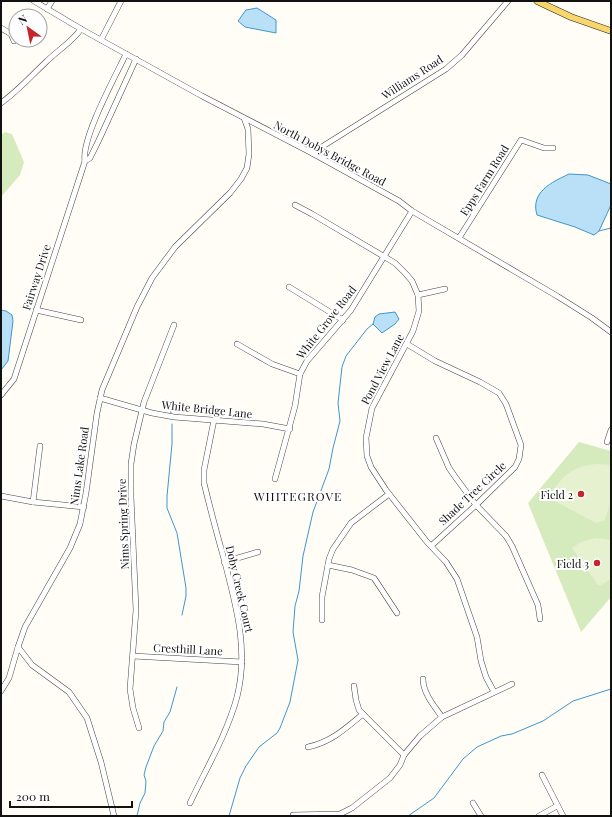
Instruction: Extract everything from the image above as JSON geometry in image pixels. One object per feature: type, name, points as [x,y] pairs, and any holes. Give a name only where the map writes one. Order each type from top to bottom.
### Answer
[{"type":"main road","points":[[537,1],[571,17],[611,31]]},
{"type":"street","name":"North Dobys Bridge Road","points":[[34,1],[45,8]]},
{"type":"street","points":[[101,40],[121,1]]},
{"type":"street","name":"Williams Road","points":[[312,153],[446,69],[462,55],[508,1]]},
{"type":"street","name":"North Dobys Bridge Road","points":[[48,10],[126,54],[399,201],[412,211],[592,318],[611,332]]},
{"type":"street","points":[[1,103],[70,42],[81,29]]},
{"type":"street","name":"Fairway Drive","points":[[1,395],[14,379],[85,161],[84,156],[89,135],[126,54]]},
{"type":"street","name":"Fairway Drive","points":[[85,161],[90,158],[136,59]]},
{"type":"street","name":"Nims Lake Road","points":[[1,691],[9,678],[25,627],[70,548],[80,524],[102,390],[152,278],[175,247],[230,193],[241,179],[246,168],[249,154],[248,129],[244,118]]},
{"type":"street","name":"Epps Farm Road","points":[[459,238],[521,140],[544,148],[553,148]]},
{"type":"street","name":"Pond View Lane","points":[[295,205],[384,256],[406,274],[412,281],[418,295],[419,311],[414,331],[372,408],[366,438],[367,456],[371,467],[389,494],[431,546],[446,562],[457,579],[477,637],[481,661],[486,677],[494,692]]},
{"type":"street","name":"White Grove Road","points":[[275,479],[290,430],[300,374],[307,361],[351,310],[412,211]]},
{"type":"street","points":[[289,287],[342,320]]},
{"type":"street","points":[[418,295],[445,289]]},
{"type":"street","points":[[36,310],[81,320]]},
{"type":"street","name":"Nims Spring Drive","points":[[139,728],[130,689],[136,610],[131,464],[142,410],[174,325]]},
{"type":"street","points":[[237,344],[272,364],[300,374]]},
{"type":"street","name":"Shade Tree Circle","points":[[407,344],[435,361],[496,391],[506,404],[521,445],[519,459],[515,467],[431,546]]},
{"type":"street","name":"White Bridge Lane","points":[[100,398],[152,413],[174,417],[263,424],[290,430]]},
{"type":"street","name":"Doby Creek Court","points":[[190,803],[230,719],[237,696],[242,662],[241,632],[237,610],[204,482],[204,470],[214,420]]},
{"type":"street","points":[[608,442],[611,430]]},
{"type":"street","points":[[436,438],[449,468],[476,505],[506,536],[512,546],[538,605],[540,619]]},
{"type":"street","points":[[33,502],[40,446]]},
{"type":"street","points":[[322,620],[322,597],[329,559],[333,549],[351,523],[389,494]]},
{"type":"street","points":[[1,496],[33,502],[84,507]]},
{"type":"street","points":[[224,562],[258,552]]},
{"type":"street","points":[[328,565],[352,570],[374,578],[397,613]]},
{"type":"street","points":[[18,647],[32,665],[68,692],[84,713],[97,746],[114,816]]},
{"type":"street","name":"Cresthill Lane","points":[[133,656],[242,662]]},
{"type":"street","points":[[423,679],[423,685],[430,700],[442,717]]},
{"type":"street","points":[[293,815],[340,814],[352,808],[390,778],[400,765],[404,755],[420,736],[442,717],[512,684]]},
{"type":"street","points":[[354,686],[359,710],[404,755]]},
{"type":"street","points":[[308,747],[322,744],[341,732],[363,714]]},
{"type":"street","points":[[542,775],[563,816]]},
{"type":"street","points":[[473,802],[481,816]]},
{"type":"street","points":[[539,816],[558,806]]},
{"type":"green space","points":[[5,132],[12,134],[24,162],[20,175],[1,197],[1,135]]},
{"type":"green space","points":[[579,442],[611,451],[611,597],[581,632],[528,503]]},
{"type":"green space","name":"Field 2","points":[[597,464],[611,465],[611,501],[605,520],[596,523],[549,498],[558,484],[568,474],[580,467]]},
{"type":"green space","name":"Field 3","points":[[596,538],[611,540],[611,579],[601,585],[598,585],[572,548],[581,542]]},
{"type":"water","points":[[257,8],[276,20],[276,33],[245,27],[238,21],[246,10]]},
{"type":"water","points":[[569,174],[588,175],[611,184],[611,205],[599,231],[594,235],[575,227],[537,215],[537,200],[540,194],[550,184]]},
{"type":"water","points":[[1,310],[12,315],[13,321],[8,361],[1,370]]},
{"type":"water","points":[[395,312],[399,319],[395,324],[382,333],[373,324],[375,317],[379,314]]},
{"type":"waterway","points":[[599,231],[611,228]]},
{"type":"waterway","points":[[229,816],[240,778],[246,766],[259,747],[277,733],[290,702],[298,660],[293,632],[295,606],[299,591],[303,556],[313,512],[329,469],[340,421],[338,403],[342,367],[346,356],[367,329],[373,324]]},
{"type":"waterway","points":[[166,400],[171,413]]},
{"type":"waterway","points":[[172,424],[167,508],[177,533],[186,588],[182,615]]},
{"type":"waterway","points":[[137,816],[140,803],[145,793],[146,781],[144,775],[146,767],[154,746],[163,731],[164,722],[170,712],[177,687]]},
{"type":"waterway","points":[[408,816],[434,798],[463,759],[477,747],[501,736],[512,734],[543,721],[573,701],[611,689]]},
{"type":"place","name":"Field 2","points":[[581,494]]},
{"type":"place","name":"Field 3","points":[[597,563]]},
{"type":"district","name":"WHITEGROVE","points":[[298,496]]}]
